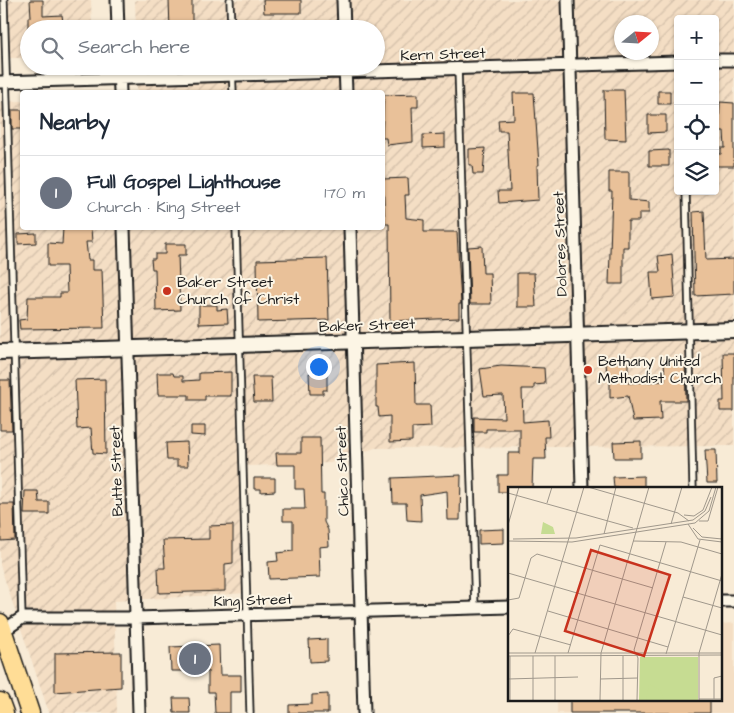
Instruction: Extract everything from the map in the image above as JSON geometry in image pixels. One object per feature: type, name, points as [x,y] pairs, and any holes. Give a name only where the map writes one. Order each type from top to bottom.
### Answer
[{"type":"main road","points":[[1,629],[30,713]]},
{"type":"main road","points":[[0,702],[4,713]]},
{"type":"street","points":[[118,0],[118,20]]},
{"type":"street","points":[[343,0],[344,20]]},
{"type":"street","name":"Dolores Street","points":[[568,0],[582,487]]},
{"type":"street","points":[[719,60],[734,60]]},
{"type":"street","name":"Kern Street","points":[[385,69],[674,62]]},
{"type":"street","name":"Kern Street","points":[[3,82],[85,75]]},
{"type":"street","points":[[120,75],[120,90]]},
{"type":"street","points":[[345,75],[346,90]]},
{"type":"street","name":"Butte Street","points":[[124,230],[139,713]]},
{"type":"street","name":"Chico Street","points":[[350,230],[364,713]]},
{"type":"street","name":"Baker Street","points":[[0,352],[734,330]]},
{"type":"street","name":"King Street","points":[[22,618],[136,618],[508,607]]},
{"type":"street","points":[[1,629],[22,618]]},
{"type":"lane","points":[[4,0],[3,82],[16,352],[22,618]]},
{"type":"lane","points":[[230,0],[231,20]]},
{"type":"lane","points":[[458,68],[476,608]]},
{"type":"lane","points":[[232,75],[233,90]]},
{"type":"lane","points":[[686,195],[693,487]]},
{"type":"lane","points":[[236,230],[250,713]]},
{"type":"shaded area","points":[[6,0],[91,0],[92,20],[20,20],[20,58],[8,58]]},
{"type":"shaded area","points":[[135,0],[734,0],[734,446],[375,448],[330,463],[246,466],[248,593],[114,601],[117,713],[49,713],[0,565],[0,102],[20,101],[20,230],[385,230],[385,90],[137,90],[137,75],[385,75],[385,20],[136,20]]},
{"type":"shaded area","points":[[734,623],[734,713],[557,713],[557,700],[722,700],[722,624]]},
{"type":"building","points":[[30,0],[43,0],[43,16],[62,15],[63,20],[28,20],[28,17],[31,17]]},
{"type":"building","points":[[169,0],[192,0],[192,20],[170,20]]},
{"type":"building","points":[[263,0],[301,0],[301,13],[264,13]]},
{"type":"building","points":[[604,90],[624,90],[626,140],[605,139]]},
{"type":"building","points":[[658,91],[670,91],[670,104],[658,104]]},
{"type":"building","points":[[513,93],[534,93],[539,165],[537,165],[538,200],[499,203],[498,191],[510,191],[507,131],[499,131],[498,120],[514,119]]},
{"type":"building","points":[[418,94],[418,107],[412,107],[413,142],[387,145],[385,138],[385,95]]},
{"type":"building","points":[[720,102],[734,103],[734,166],[719,166],[721,148],[725,148],[724,131],[720,131]]},
{"type":"building","points":[[12,110],[20,110],[20,129],[12,129]]},
{"type":"building","points":[[648,115],[666,115],[666,132],[648,133]]},
{"type":"building","points":[[445,134],[445,147],[423,148],[423,135]]},
{"type":"building","points":[[485,148],[483,174],[473,174],[472,165],[469,165],[469,149]]},
{"type":"building","points":[[669,150],[669,166],[649,166],[649,151]]},
{"type":"building","points":[[609,172],[629,172],[629,200],[649,202],[649,213],[639,213],[639,221],[628,221],[628,247],[623,247],[623,284],[609,284],[612,191],[609,191]]},
{"type":"building","points":[[408,178],[409,195],[405,195],[406,218],[424,220],[424,232],[457,232],[461,304],[459,304],[459,318],[390,321],[389,224],[385,224],[385,179]]},
{"type":"building","points":[[704,211],[706,260],[734,259],[734,294],[695,296],[693,212]]},
{"type":"building","points":[[63,230],[91,230],[92,242],[86,242],[88,260],[92,260],[92,270],[102,270],[104,328],[20,329],[19,320],[27,319],[28,297],[60,297],[60,293],[67,293],[66,266],[48,266],[48,243],[62,244]]},
{"type":"building","points":[[36,233],[36,243],[18,244],[18,234]]},
{"type":"building","points":[[165,244],[186,244],[186,255],[178,255],[180,310],[156,311],[155,269],[152,269],[151,259],[155,259],[155,254],[165,254]]},
{"type":"building","points":[[482,246],[483,273],[490,273],[491,304],[470,304],[468,247]]},
{"type":"building","points":[[672,254],[675,297],[652,299],[650,272],[660,272],[658,256]]},
{"type":"building","points":[[327,258],[329,320],[258,322],[257,260]]},
{"type":"building","points":[[517,273],[534,273],[536,307],[517,307]]},
{"type":"building","points":[[199,305],[217,305],[217,310],[227,309],[228,323],[199,324]]},
{"type":"building","points":[[723,353],[734,353],[734,411],[720,411],[720,401],[724,401]]},
{"type":"building","points":[[664,360],[685,360],[686,401],[660,401],[661,420],[633,421],[628,396],[610,398],[610,377],[607,377],[606,362],[628,362],[628,383],[665,381]]},
{"type":"building","points":[[415,363],[416,405],[430,405],[431,427],[412,428],[412,441],[390,442],[390,416],[379,417],[378,407],[376,407],[376,365]]},
{"type":"building","points":[[501,366],[544,368],[545,384],[534,385],[534,389],[522,389],[523,422],[548,420],[549,437],[545,437],[546,459],[533,459],[532,487],[508,487],[508,492],[498,492],[498,475],[508,475],[508,453],[520,453],[520,429],[486,429],[486,432],[474,432],[474,417],[504,418],[503,395],[484,396],[480,369]]},
{"type":"building","points":[[231,372],[231,396],[205,396],[205,400],[189,400],[189,395],[158,395],[157,373],[173,373],[174,376],[183,376],[183,381],[199,380],[199,373]]},
{"type":"building","points":[[309,373],[327,373],[327,390],[323,390],[323,394],[310,394]]},
{"type":"building","points":[[252,377],[271,377],[272,402],[254,402]]},
{"type":"building","points":[[105,379],[106,454],[93,453],[91,428],[77,429],[75,380]]},
{"type":"building","points":[[0,380],[10,380],[12,430],[0,430]]},
{"type":"building","points":[[191,426],[205,426],[205,436],[191,435]]},
{"type":"building","points":[[301,438],[320,438],[321,494],[324,494],[324,522],[328,530],[329,546],[319,547],[320,577],[269,579],[268,562],[278,561],[277,553],[293,551],[293,521],[283,521],[283,509],[305,509],[304,489],[295,489],[295,465],[277,465],[276,453],[301,453]]},
{"type":"building","points":[[641,441],[641,458],[614,458],[613,442]]},
{"type":"building","points":[[187,442],[188,466],[177,466],[177,460],[167,460],[166,443]]},
{"type":"building","points":[[705,450],[716,450],[717,483],[707,483]]},
{"type":"building","points":[[461,475],[460,520],[448,520],[447,491],[420,495],[421,521],[407,520],[406,503],[393,503],[392,478]]},
{"type":"building","points":[[644,476],[644,487],[614,487],[613,477]]},
{"type":"building","points":[[254,478],[275,478],[275,491],[261,492],[261,489],[254,489]]},
{"type":"building","points":[[25,491],[38,491],[39,502],[49,502],[49,514],[24,514]]},
{"type":"building","points":[[0,504],[14,504],[15,540],[1,541]]},
{"type":"building","points":[[233,525],[233,563],[225,564],[225,591],[159,593],[158,568],[165,568],[163,540],[209,539],[209,526]]},
{"type":"building","points":[[504,529],[504,543],[479,544],[479,530]]},
{"type":"building","points":[[327,639],[327,661],[310,662],[309,640]]},
{"type":"building","points":[[219,645],[220,675],[241,675],[241,692],[230,692],[230,713],[215,713],[214,692],[208,692],[208,671],[171,671],[170,647]]},
{"type":"building","points":[[121,652],[121,687],[55,692],[55,653]]},
{"type":"building","points":[[328,694],[328,713],[289,713],[289,705],[312,704],[312,695]]},
{"type":"building","points":[[173,698],[189,698],[190,713],[174,713]]},
{"type":"building","points":[[570,700],[710,700],[710,713],[570,713]]},
{"type":"place","name":"Baker Street Church of Christ","points":[[167,291]]},
{"type":"place","name":"Bethany United Methodist Church","points":[[588,370]]},
{"type":"place","name":"Full Gospel Lighthouse","points":[[195,659]]}]
